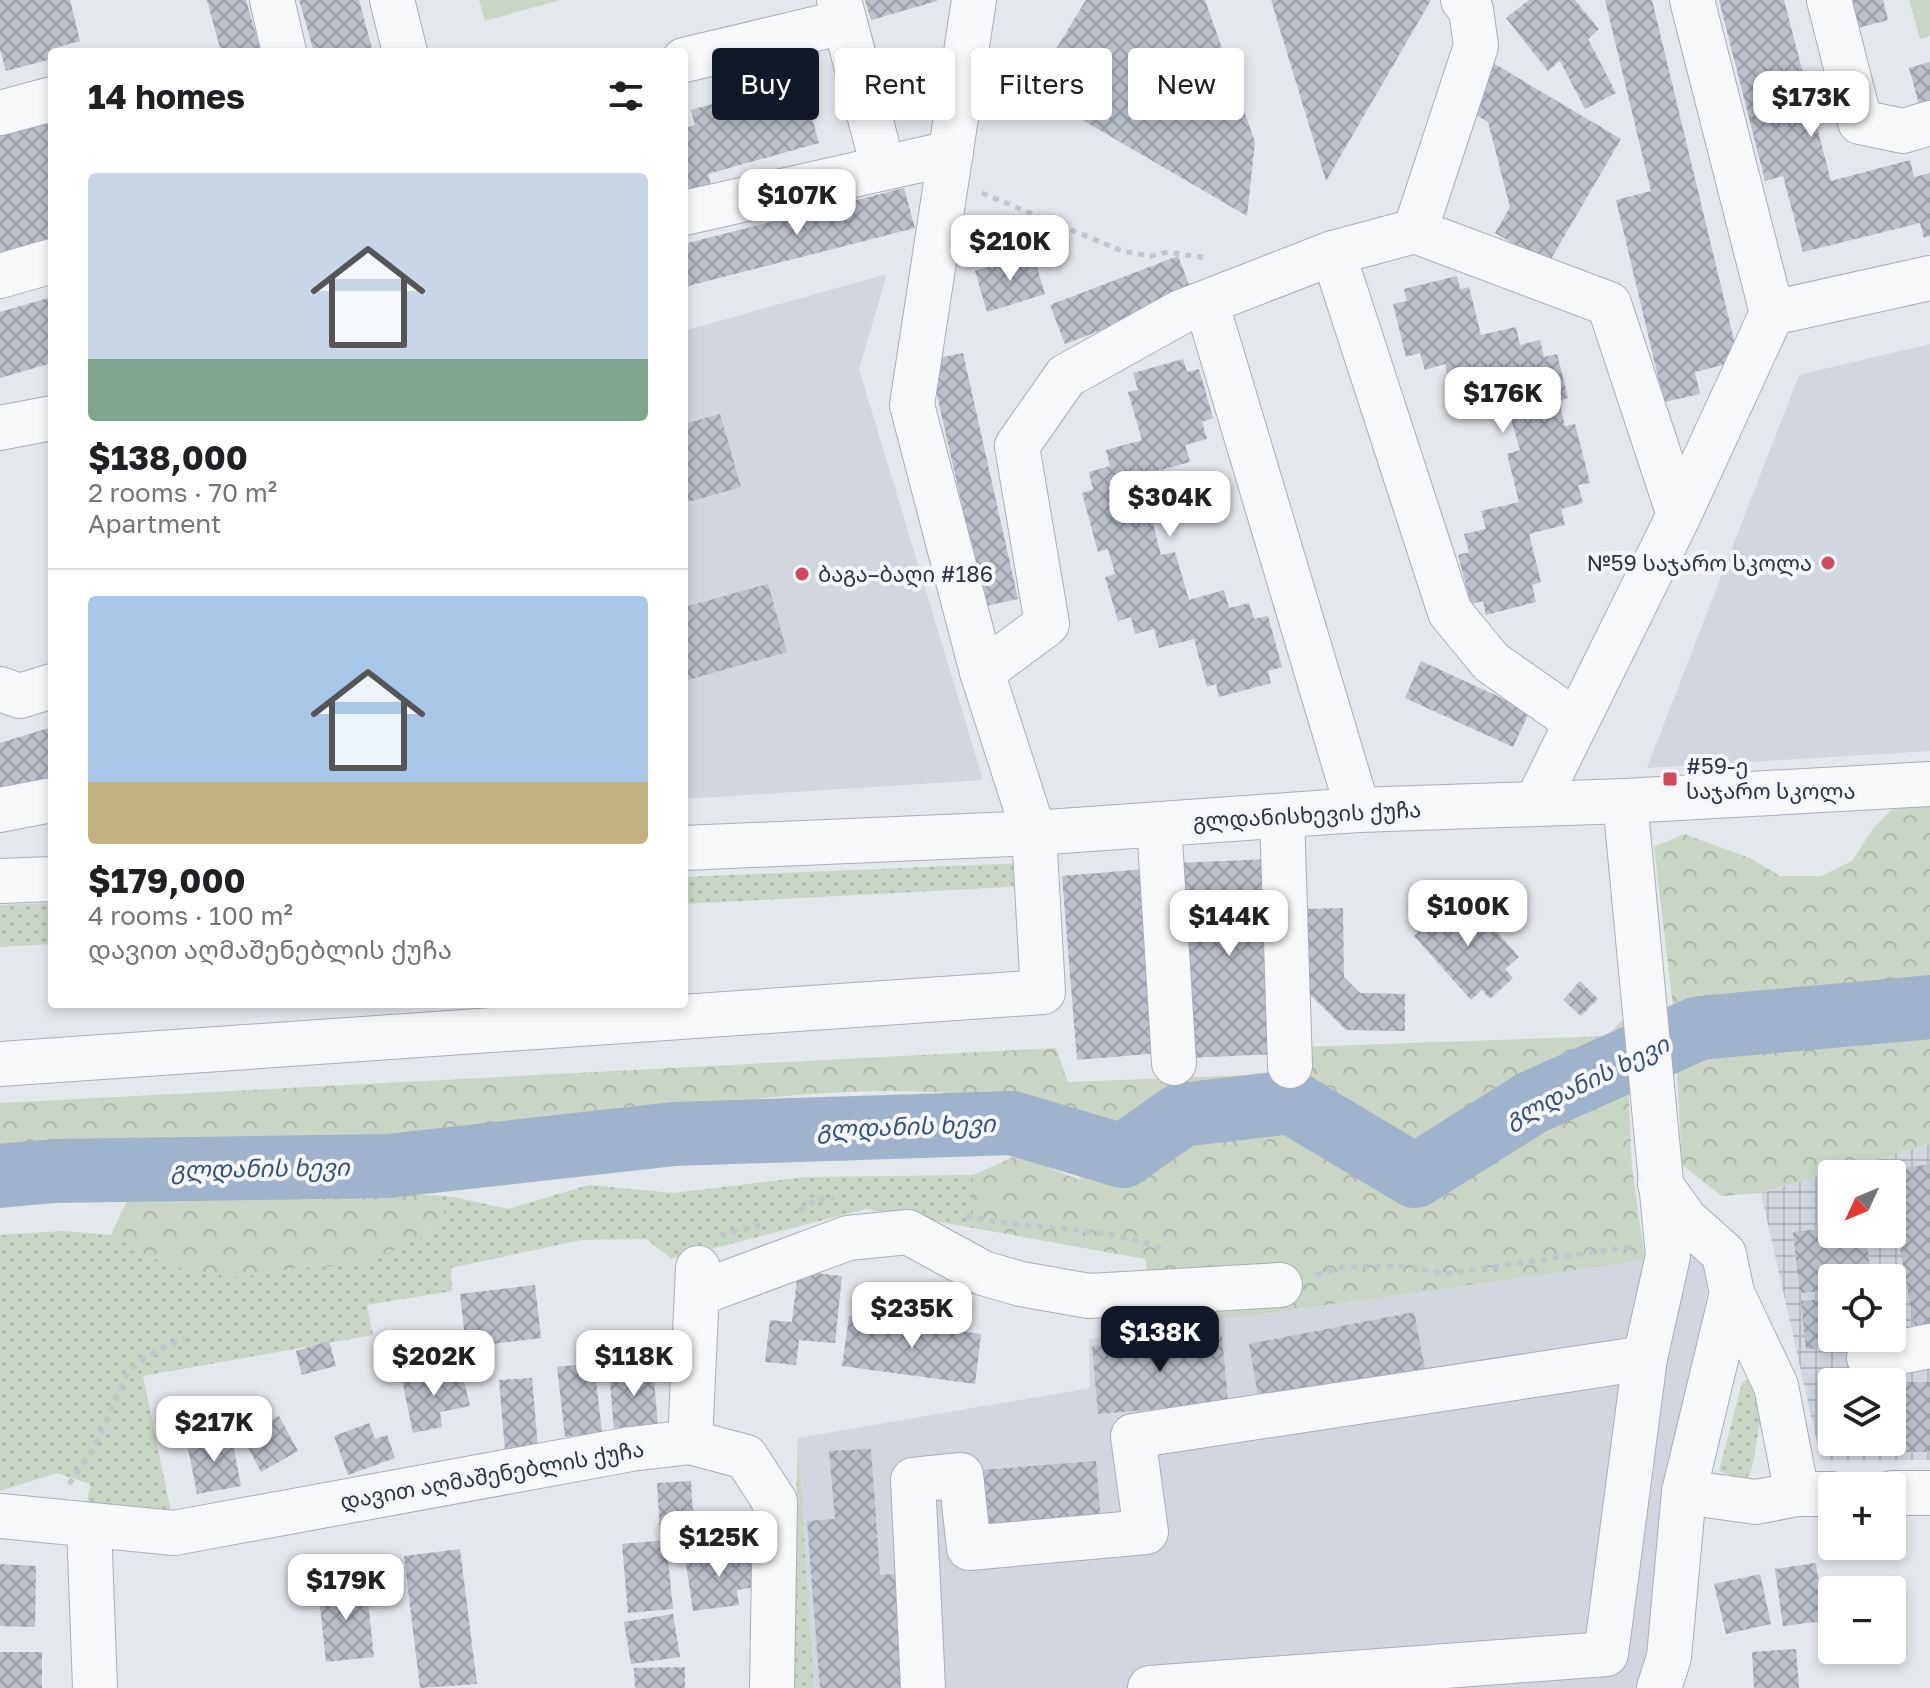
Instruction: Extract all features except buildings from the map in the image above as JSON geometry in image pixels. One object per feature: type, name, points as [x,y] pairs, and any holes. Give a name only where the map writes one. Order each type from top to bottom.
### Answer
[{"type":"street","points":[[272,0],[283,48]]},
{"type":"street","points":[[392,0],[404,48]]},
{"type":"street","points":[[0,1064],[1043,992],[1034,833],[982,672],[912,405],[974,0]]},
{"type":"street","points":[[1415,231],[1476,46],[1471,10],[1463,0]]},
{"type":"street","points":[[1536,804],[1679,515],[1772,313],[1692,0]]},
{"type":"street","points":[[1829,0],[1860,122],[1903,131],[1930,123]]},
{"type":"street","points":[[688,59],[842,11],[883,167]]},
{"type":"street","points":[[0,113],[48,100]]},
{"type":"street","points":[[688,212],[883,167],[949,166]]},
{"type":"street","points":[[982,672],[1047,624],[1017,446],[1066,376],[1181,312],[1207,305],[1333,253],[1415,231],[1609,304],[1679,515]]},
{"type":"street","points":[[1333,253],[1450,612],[1491,662],[1575,721]]},
{"type":"street","points":[[0,276],[48,262]]},
{"type":"street","points":[[1772,313],[1930,278]]},
{"type":"street","points":[[1207,305],[1358,810]]},
{"type":"street","points":[[0,428],[48,419]]},
{"type":"street","points":[[0,689],[20,696],[48,687]]},
{"type":"street","name":"გლდანისხევის ქუჩა","points":[[688,848],[1034,833],[1358,810],[1625,801],[1930,784]]},
{"type":"street","points":[[0,810],[48,801]]},
{"type":"street","points":[[1150,1688],[1606,1654],[1645,1358],[1668,1256],[1625,801]]},
{"type":"street","points":[[1282,816],[1290,1066]]},
{"type":"street","points":[[1159,824],[1174,1063]]},
{"type":"street","points":[[0,881],[48,879]]},
{"type":"street","points":[[1659,1175],[1685,1219],[1724,1254],[1732,1293],[1776,1386],[1815,1494],[1756,1502],[1684,1492]]},
{"type":"street","points":[[690,1442],[698,1281],[848,1238],[908,1232],[983,1273],[1059,1292],[1089,1296],[1280,1285]]},
{"type":"street","points":[[1659,1688],[1669,1657],[1684,1492],[1732,1293]]},
{"type":"street","points":[[1869,1358],[1930,1346]]},
{"type":"street","points":[[923,1688],[913,1480],[961,1475],[969,1548],[1146,1532],[1133,1436],[1645,1358]]},
{"type":"street","name":"დავით აღმაშენებლის ქუჩა","points":[[21,1518],[174,1533],[631,1449],[690,1442],[746,1457],[775,1502],[772,1688]]},
{"type":"street","points":[[1906,1493],[1930,1493]]},
{"type":"street","points":[[89,1525],[95,1688]]},
{"type":"path","points":[[949,166],[1122,251],[1151,256],[1168,252],[1213,258]]},
{"type":"path","points":[[794,1214],[818,1199],[841,1198]]},
{"type":"path","points":[[959,1214],[1003,1224],[1098,1233],[1171,1252]]},
{"type":"path","points":[[698,1281],[711,1237],[771,1223]]},
{"type":"path","points":[[1280,1285],[1343,1267],[1407,1266],[1443,1274],[1666,1242]]},
{"type":"path","points":[[21,1518],[93,1450],[129,1370],[158,1349],[185,1339]]},
{"type":"shaded area","name":"ბაგა–ბაღი #186","points":[[887,274],[859,369],[983,780],[688,799],[688,330]]},
{"type":"shaded area","name":"№59 საჯარო სკოლა","points":[[1930,344],[1930,751],[1647,768],[1799,375]]},
{"type":"shaded area","points":[[1930,1144],[1930,1460],[1821,1460],[1820,1456],[1906,1456],[1906,1368],[1818,1368],[1818,1447],[1761,1193],[1818,1176],[1818,1248],[1906,1248],[1906,1160],[1875,1160]]},
{"type":"shaded area","points":[[1668,1256],[1713,1258],[1640,1688],[814,1688],[798,1438],[1090,1388],[1089,1339]]},
{"type":"green space","points":[[479,0],[560,0],[485,21]]},
{"type":"green space","points":[[1909,0],[1930,0],[1930,36],[1920,39]]},
{"type":"green space","points":[[1930,804],[1930,1144],[1875,1160],[1818,1160],[1818,1176],[1761,1193],[1722,1196],[1682,1165],[1674,1015],[1654,847],[1684,834],[1750,858],[1780,876],[1821,876],[1852,861],[1873,829],[1891,810]]},
{"type":"green space","points":[[1048,862],[1048,885],[688,904],[688,877]]},
{"type":"green space","points":[[48,903],[48,944],[0,947],[0,905]]},
{"type":"green space","points":[[1625,1018],[1632,1167],[1645,1260],[1157,1329],[1145,1259],[973,1228],[973,1175],[1018,1155],[1077,1179],[1117,1165],[1150,1163],[1157,1155],[1131,1134],[1102,1120],[1038,1104],[946,1093],[854,1092],[762,1098],[484,1140],[301,1160],[226,1159],[75,1146],[0,1146],[0,1103],[1056,1048],[1068,1082],[1302,1073],[1300,1047],[1606,1036]]},
{"type":"green space","points":[[973,1175],[973,1228],[866,1209],[672,1259],[646,1239],[581,1240],[451,1268],[452,1291],[367,1305],[373,1335],[143,1376],[172,1517],[87,1504],[90,1484],[57,1473],[0,1491],[0,1235],[63,1231],[111,1235],[152,1258],[240,1277],[297,1268],[429,1233],[454,1197],[508,1209],[589,1185],[673,1193],[805,1177]]},
{"type":"green space","points":[[298,1186],[454,1197],[429,1233],[364,1265],[297,1268],[240,1277],[195,1273],[152,1258],[111,1235],[133,1187],[161,1193]]},
{"type":"green space","points":[[1752,1377],[1763,1406],[1752,1468],[1748,1477],[1741,1479],[1719,1471],[1742,1383]]},
{"type":"green space","points":[[798,1438],[814,1688],[790,1688]]},
{"type":"waterway","name":"გლდანის ხევი","points":[[0,1176],[54,1171],[388,1166],[674,1134],[1012,1123],[1123,1156],[1181,1115],[1291,1102],[1415,1176],[1531,1103],[1699,1028],[1930,1007]]},
{"type":"place","name":"№59 საჯარო სკოლა","points":[[1828,563]]},
{"type":"place","name":"ბაგა–ბაღი #186","points":[[802,574]]},
{"type":"place","name":"#59-ე საჯარო სკოლა","points":[[1670,779]]}]
